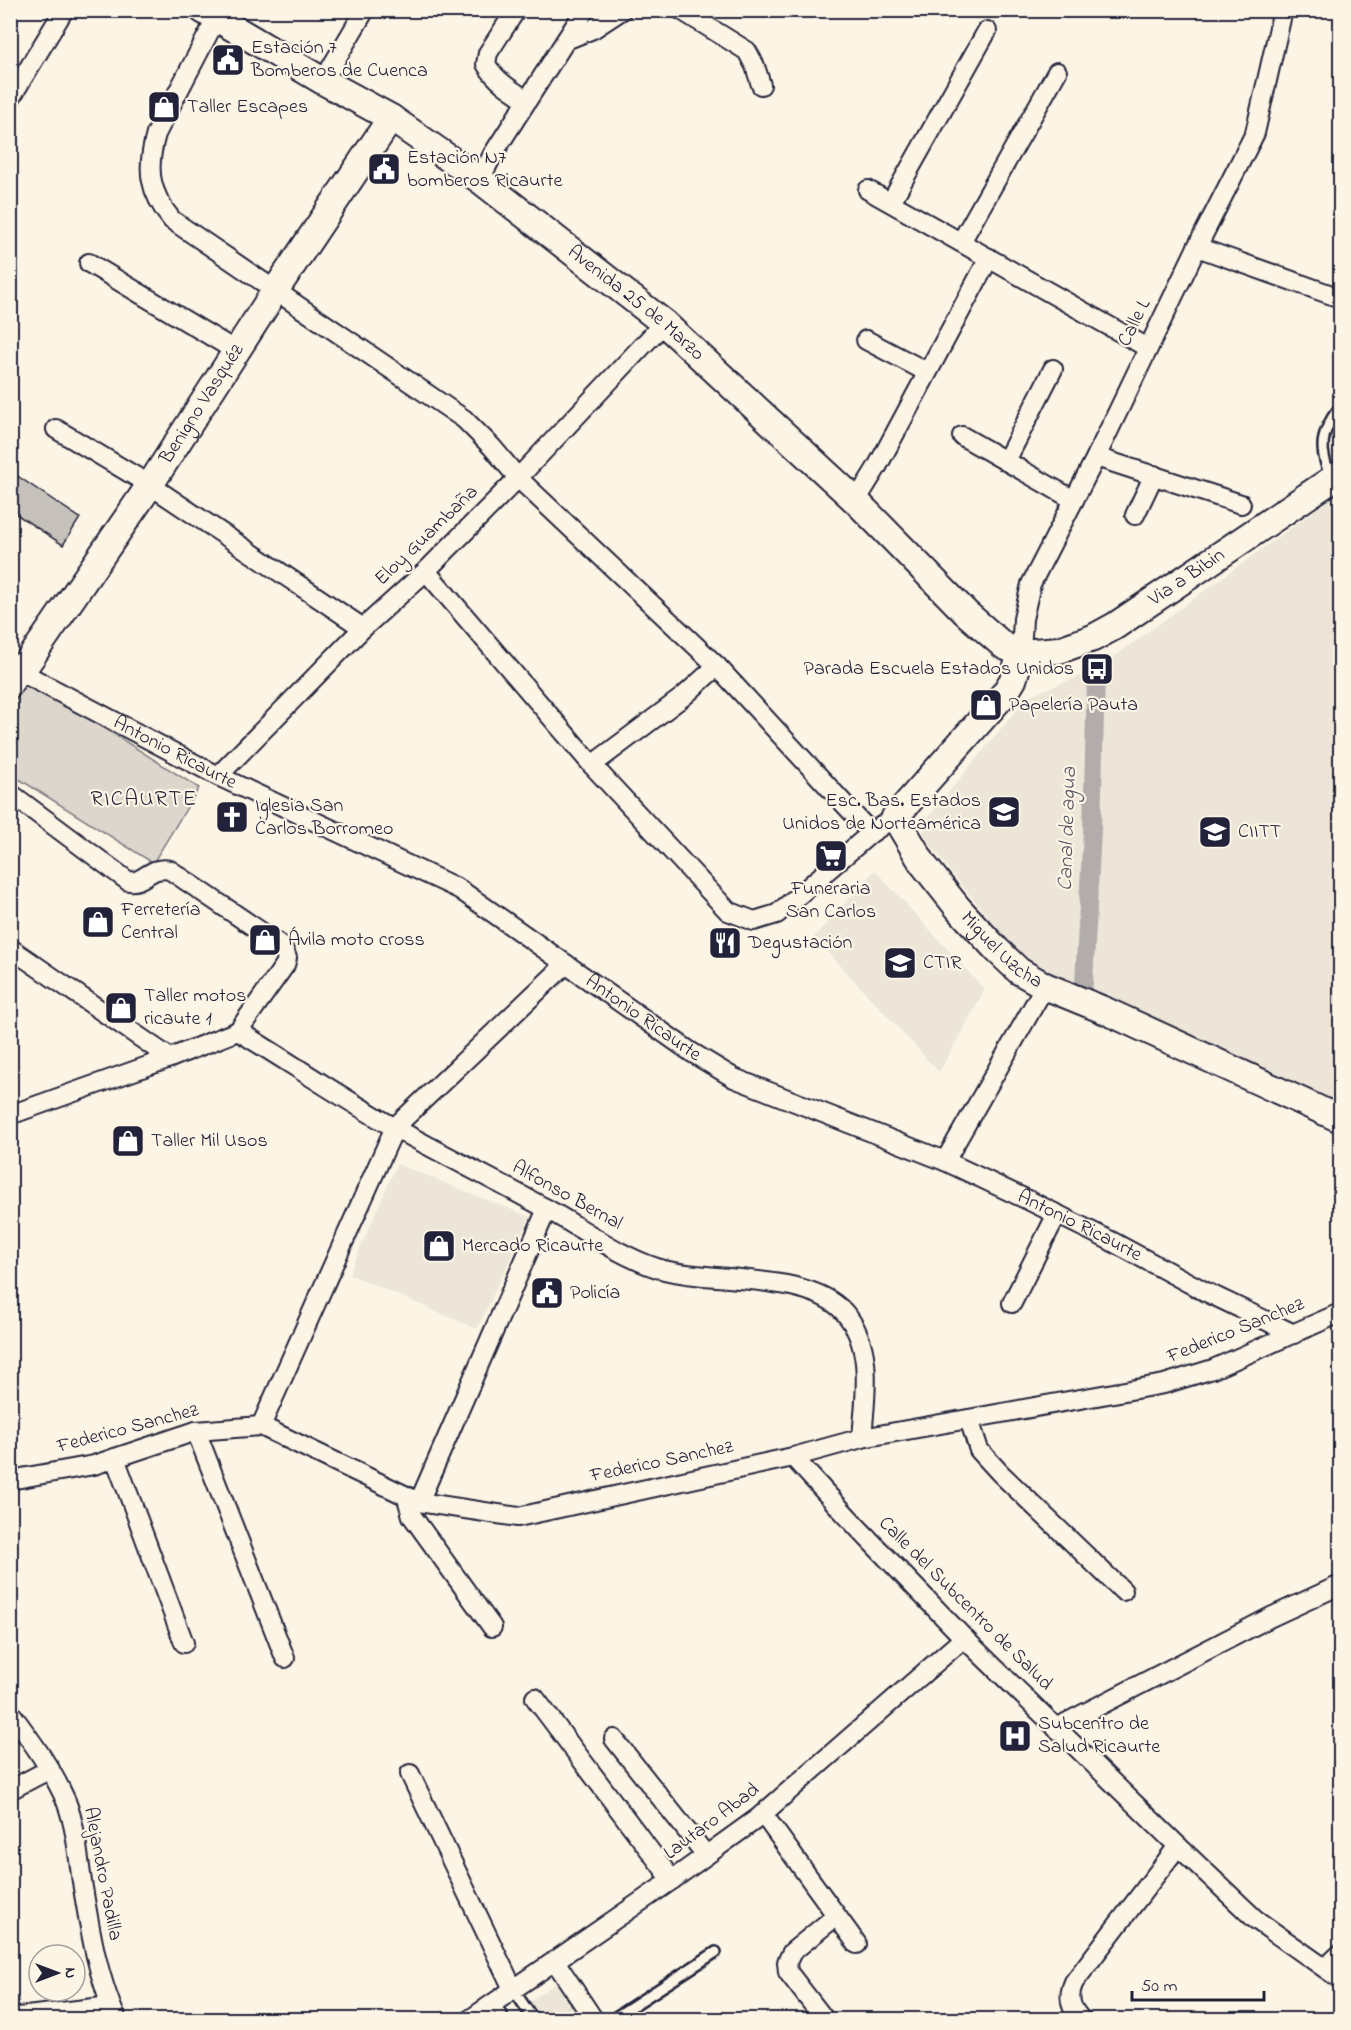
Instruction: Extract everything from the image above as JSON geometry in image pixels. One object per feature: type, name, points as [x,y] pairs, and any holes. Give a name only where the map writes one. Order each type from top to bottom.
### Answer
[{"type":"main road","name":"Avenida 25 de Marzo","points":[[209,15],[391,118],[480,180],[664,323],[856,501],[981,627],[1004,646],[1021,652]]},
{"type":"main road","name":"Benigno Vasquéz","points":[[14,676],[150,485],[274,291],[391,118]]},
{"type":"main road","name":"Via a Bibin","points":[[1021,652],[1059,650],[1093,638],[1115,626],[1336,477]]},
{"type":"main road","points":[[895,817],[1005,693],[1013,680],[1021,652]]},
{"type":"main road","name":"Miguel Uzcha","points":[[895,817],[923,864],[958,908],[1019,971],[1045,986],[1106,1011],[1341,1119]]},
{"type":"street","points":[[10,99],[64,10]]},
{"type":"street","points":[[323,81],[365,10]]},
{"type":"street","points":[[516,10],[488,53],[486,64],[492,75],[527,100]]},
{"type":"street","points":[[480,180],[493,154],[585,10]]},
{"type":"street","points":[[566,40],[593,29],[622,10]]},
{"type":"street","points":[[681,10],[747,51],[761,85]]},
{"type":"street","name":"Calle L","points":[[1021,652],[1023,619],[1031,584],[1255,133],[1283,10]]},
{"type":"street","points":[[209,15],[156,134],[151,152],[151,181],[154,194],[172,220],[464,419],[518,478],[717,666],[872,832]]},
{"type":"street","points":[[891,202],[987,31]]},
{"type":"street","points":[[961,242],[1058,72]]},
{"type":"street","points":[[868,190],[1148,348]]},
{"type":"street","points":[[1197,247],[1341,298]]},
{"type":"street","points":[[856,501],[877,467],[989,258]]},
{"type":"street","points":[[89,263],[236,351]]},
{"type":"street","name":"Eloy Guambaña","points":[[218,776],[363,628],[426,571],[518,478],[664,323]]},
{"type":"street","points":[[866,340],[927,372]]},
{"type":"street","points":[[1006,461],[1053,369]]},
{"type":"street","points":[[56,429],[150,485],[363,628]]},
{"type":"street","points":[[962,436],[1074,500]]},
{"type":"street","points":[[1095,457],[1241,504]]},
{"type":"street","points":[[1135,515],[1154,475]]},
{"type":"street","points":[[426,571],[592,765],[728,911],[754,921],[777,914],[872,832],[895,817]]},
{"type":"street","points":[[592,765],[684,696],[717,666]]},
{"type":"street","name":"Antonio Ricaurte","points":[[14,676],[218,776],[459,889],[691,1052],[734,1078],[945,1161],[1058,1214],[1202,1290],[1293,1334]]},
{"type":"street","points":[[10,793],[128,881],[138,881],[155,869],[170,870],[282,946],[287,958],[285,965],[238,1031],[170,1058],[10,1115]]},
{"type":"street","points":[[10,948],[170,1058]]},
{"type":"street","points":[[261,1426],[395,1127],[566,964]]},
{"type":"street","points":[[945,1161],[1045,986]]},
{"type":"street","name":"Alfonso Bernal","points":[[238,1031],[395,1127],[547,1209],[628,1257],[658,1268],[690,1275],[798,1286],[825,1296],[844,1312],[859,1335],[866,1363],[867,1392],[862,1438]]},
{"type":"street","points":[[492,1627],[412,1516],[413,1500],[547,1209]]},
{"type":"street","points":[[1012,1303],[1058,1214]]},
{"type":"street","name":"Federico Sanchez","points":[[10,1480],[94,1465],[196,1431],[261,1426],[413,1500],[518,1517],[792,1457],[862,1438],[1164,1384],[1213,1369],[1335,1316]]},
{"type":"street","points":[[969,1419],[979,1450],[1123,1591]]},
{"type":"street","points":[[196,1431],[285,1658]]},
{"type":"street","name":"Calle del Subcentro de Salud","points":[[792,1457],[964,1638],[1178,1846],[1255,1918],[1341,1979]]},
{"type":"street","points":[[115,1458],[184,1643]]},
{"type":"street","points":[[1056,1728],[1271,1617],[1341,1585]]},
{"type":"street","name":"Lautaro Abad","points":[[469,2019],[672,1880],[763,1814],[964,1638]]},
{"type":"street","points":[[536,1698],[672,1880]]},
{"type":"street","name":"Alejandro Padilla","points":[[10,1712],[50,1769],[66,1803],[76,1841],[95,1957],[114,2013]]},
{"type":"street","points":[[614,1739],[706,1855]]},
{"type":"street","points":[[10,1790],[50,1769]]},
{"type":"street","points":[[410,1774],[513,1989]]},
{"type":"street","points":[[763,1814],[856,1944]]},
{"type":"street","points":[[1082,2019],[1075,2013],[1070,2002],[1070,1990],[1074,1982],[1178,1846]]},
{"type":"street","points":[[825,2019],[788,1972],[787,1962],[792,1952],[836,1916]]},
{"type":"street","points":[[1325,1968],[1341,1954]]},
{"type":"street","points":[[555,1961],[594,2019]]},
{"type":"street","points":[[10,2018],[114,2013]]},
{"type":"lane","points":[[1336,477],[1325,465],[1321,443],[1329,420],[1341,408]]},
{"type":"lane","points":[[611,2019],[716,1952]]},
{"type":"lane","points":[[513,1989],[534,2019]]},
{"type":"lane","points":[[494,2003],[505,2019]]},
{"type":"shaded area","name":"CIITT","points":[[1340,492],[1340,1102],[1041,968],[1018,952],[957,880],[924,833],[929,816],[1028,696],[1096,670]]},
{"type":"shaded area","points":[[28,680],[199,788],[153,863],[11,774],[10,709]]},
{"type":"shaded area","name":"CTIR","points":[[875,870],[985,990],[939,1072],[814,937]]},
{"type":"shaded area","name":"Mercado Ricaurte","points":[[397,1164],[530,1217],[477,1329],[349,1274]]},
{"type":"shaded area","points":[[564,1977],[590,2020],[504,2020]]},
{"type":"building","points":[[10,471],[80,518],[63,545],[10,510]]},
{"type":"waterway","name":"Canal de agua","points":[[1084,983],[1092,830],[1096,676]]},
{"type":"place","name":"Estación 7 Bomberos de Cuenca","points":[[228,60]]},
{"type":"place","name":"Taller Escapes","points":[[164,107]]},
{"type":"place","name":"Estación N7 bomberos Ricaurte","points":[[384,169]]},
{"type":"place","name":"Parada Escuela Estados Unidos","points":[[1097,669]]},
{"type":"place","name":"Papelería Pauta","points":[[986,705]]},
{"type":"place","name":"Esc. Bas. Estados Unidos de Norteamérica","points":[[1004,812]]},
{"type":"place","name":"Iglesia San Carlos Borromeo","points":[[232,817]]},
{"type":"place","name":"CIITT","points":[[1215,832]]},
{"type":"place","name":"Funeraria San Carlos","points":[[831,856]]},
{"type":"place","name":"Ferretería Central","points":[[98,922]]},
{"type":"place","name":"Ávila moto cross","points":[[265,940]]},
{"type":"place","name":"Degustación","points":[[725,943]]},
{"type":"place","name":"CTIR","points":[[900,963]]},
{"type":"place","name":"Taller motos ricaute 1","points":[[121,1008]]},
{"type":"place","name":"Taller Mil Usos","points":[[128,1141]]},
{"type":"place","name":"Mercado Ricaurte","points":[[439,1246]]},
{"type":"place","name":"Policía","points":[[547,1293]]},
{"type":"place","name":"Subcentro de Salud Ricaurte","points":[[1015,1736]]},
{"type":"district","name":"RICAURTE","points":[[144,800]]}]
